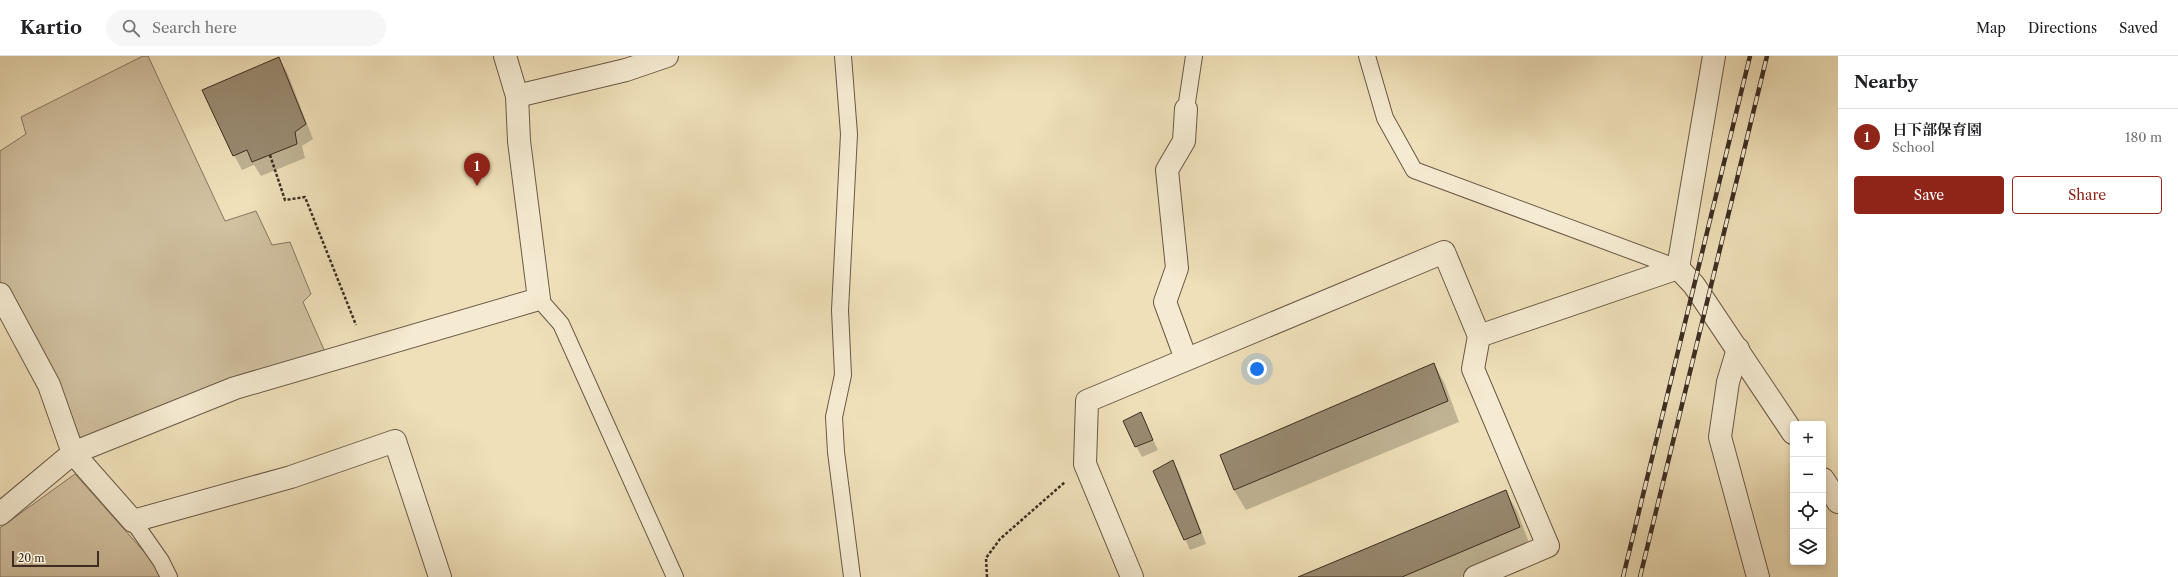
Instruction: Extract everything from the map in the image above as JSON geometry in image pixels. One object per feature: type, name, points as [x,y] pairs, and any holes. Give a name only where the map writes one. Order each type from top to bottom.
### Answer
[{"type":"street","points":[[0,514],[74,453],[235,388],[539,299],[519,141],[516,96],[505,56]]},
{"type":"street","points":[[516,96],[626,70],[667,56]]},
{"type":"street","points":[[1678,268],[1714,56]]},
{"type":"street","points":[[1186,109],[1184,141],[1166,170],[1177,268],[1165,302],[1186,359]]},
{"type":"street","points":[[1132,577],[1084,464],[1087,401],[1444,252],[1479,336],[1473,369],[1548,546],[1475,577]]},
{"type":"street","points":[[1479,336],[1678,268]]},
{"type":"street","points":[[1678,268],[1694,285],[1790,428]]},
{"type":"street","points":[[0,294],[49,385],[74,453],[133,521],[290,477],[394,441],[440,577]]},
{"type":"street","points":[[1738,349],[1728,382],[1720,437],[1758,577]]},
{"type":"street","points":[[1826,484],[1838,502]]},
{"type":"lane","points":[[843,56],[849,134],[840,310],[843,375],[834,417],[836,452],[852,577]]},
{"type":"lane","points":[[1186,109],[1194,56]]},
{"type":"lane","points":[[1367,56],[1385,118],[1414,170],[1678,268]]},
{"type":"lane","points":[[539,299],[561,324],[675,577]]},
{"type":"lane","points":[[133,521],[161,561],[169,577]]},
{"type":"path","points":[[270,155],[285,200],[305,197],[366,350]]},
{"type":"path","points":[[987,577],[986,558],[1000,539],[1084,464]]},
{"type":"shaded area","points":[[143,56],[148,56],[225,221],[256,211],[272,245],[290,242],[311,294],[303,302],[329,361],[90,454],[49,385],[0,294],[0,151],[26,134],[21,117]]},
{"type":"shaded area","points":[[75,474],[163,573],[164,577],[0,577],[0,528]]},
{"type":"building","points":[[279,57],[306,124],[295,132],[297,144],[252,162],[247,150],[233,156],[202,90]]},
{"type":"building","points":[[1434,363],[1448,401],[1234,490],[1220,455]]},
{"type":"building","points":[[1141,412],[1153,440],[1135,447],[1123,421]]},
{"type":"building","points":[[1173,460],[1201,533],[1184,540],[1153,471]]},
{"type":"building","points":[[1506,490],[1520,527],[1402,577],[1298,577]]},
{"type":"railway","points":[[1623,577],[1750,56]]},
{"type":"railway","points":[[1640,577],[1767,56]]},
{"type":"place","name":"日下部保育園","points":[[477,186]]}]
